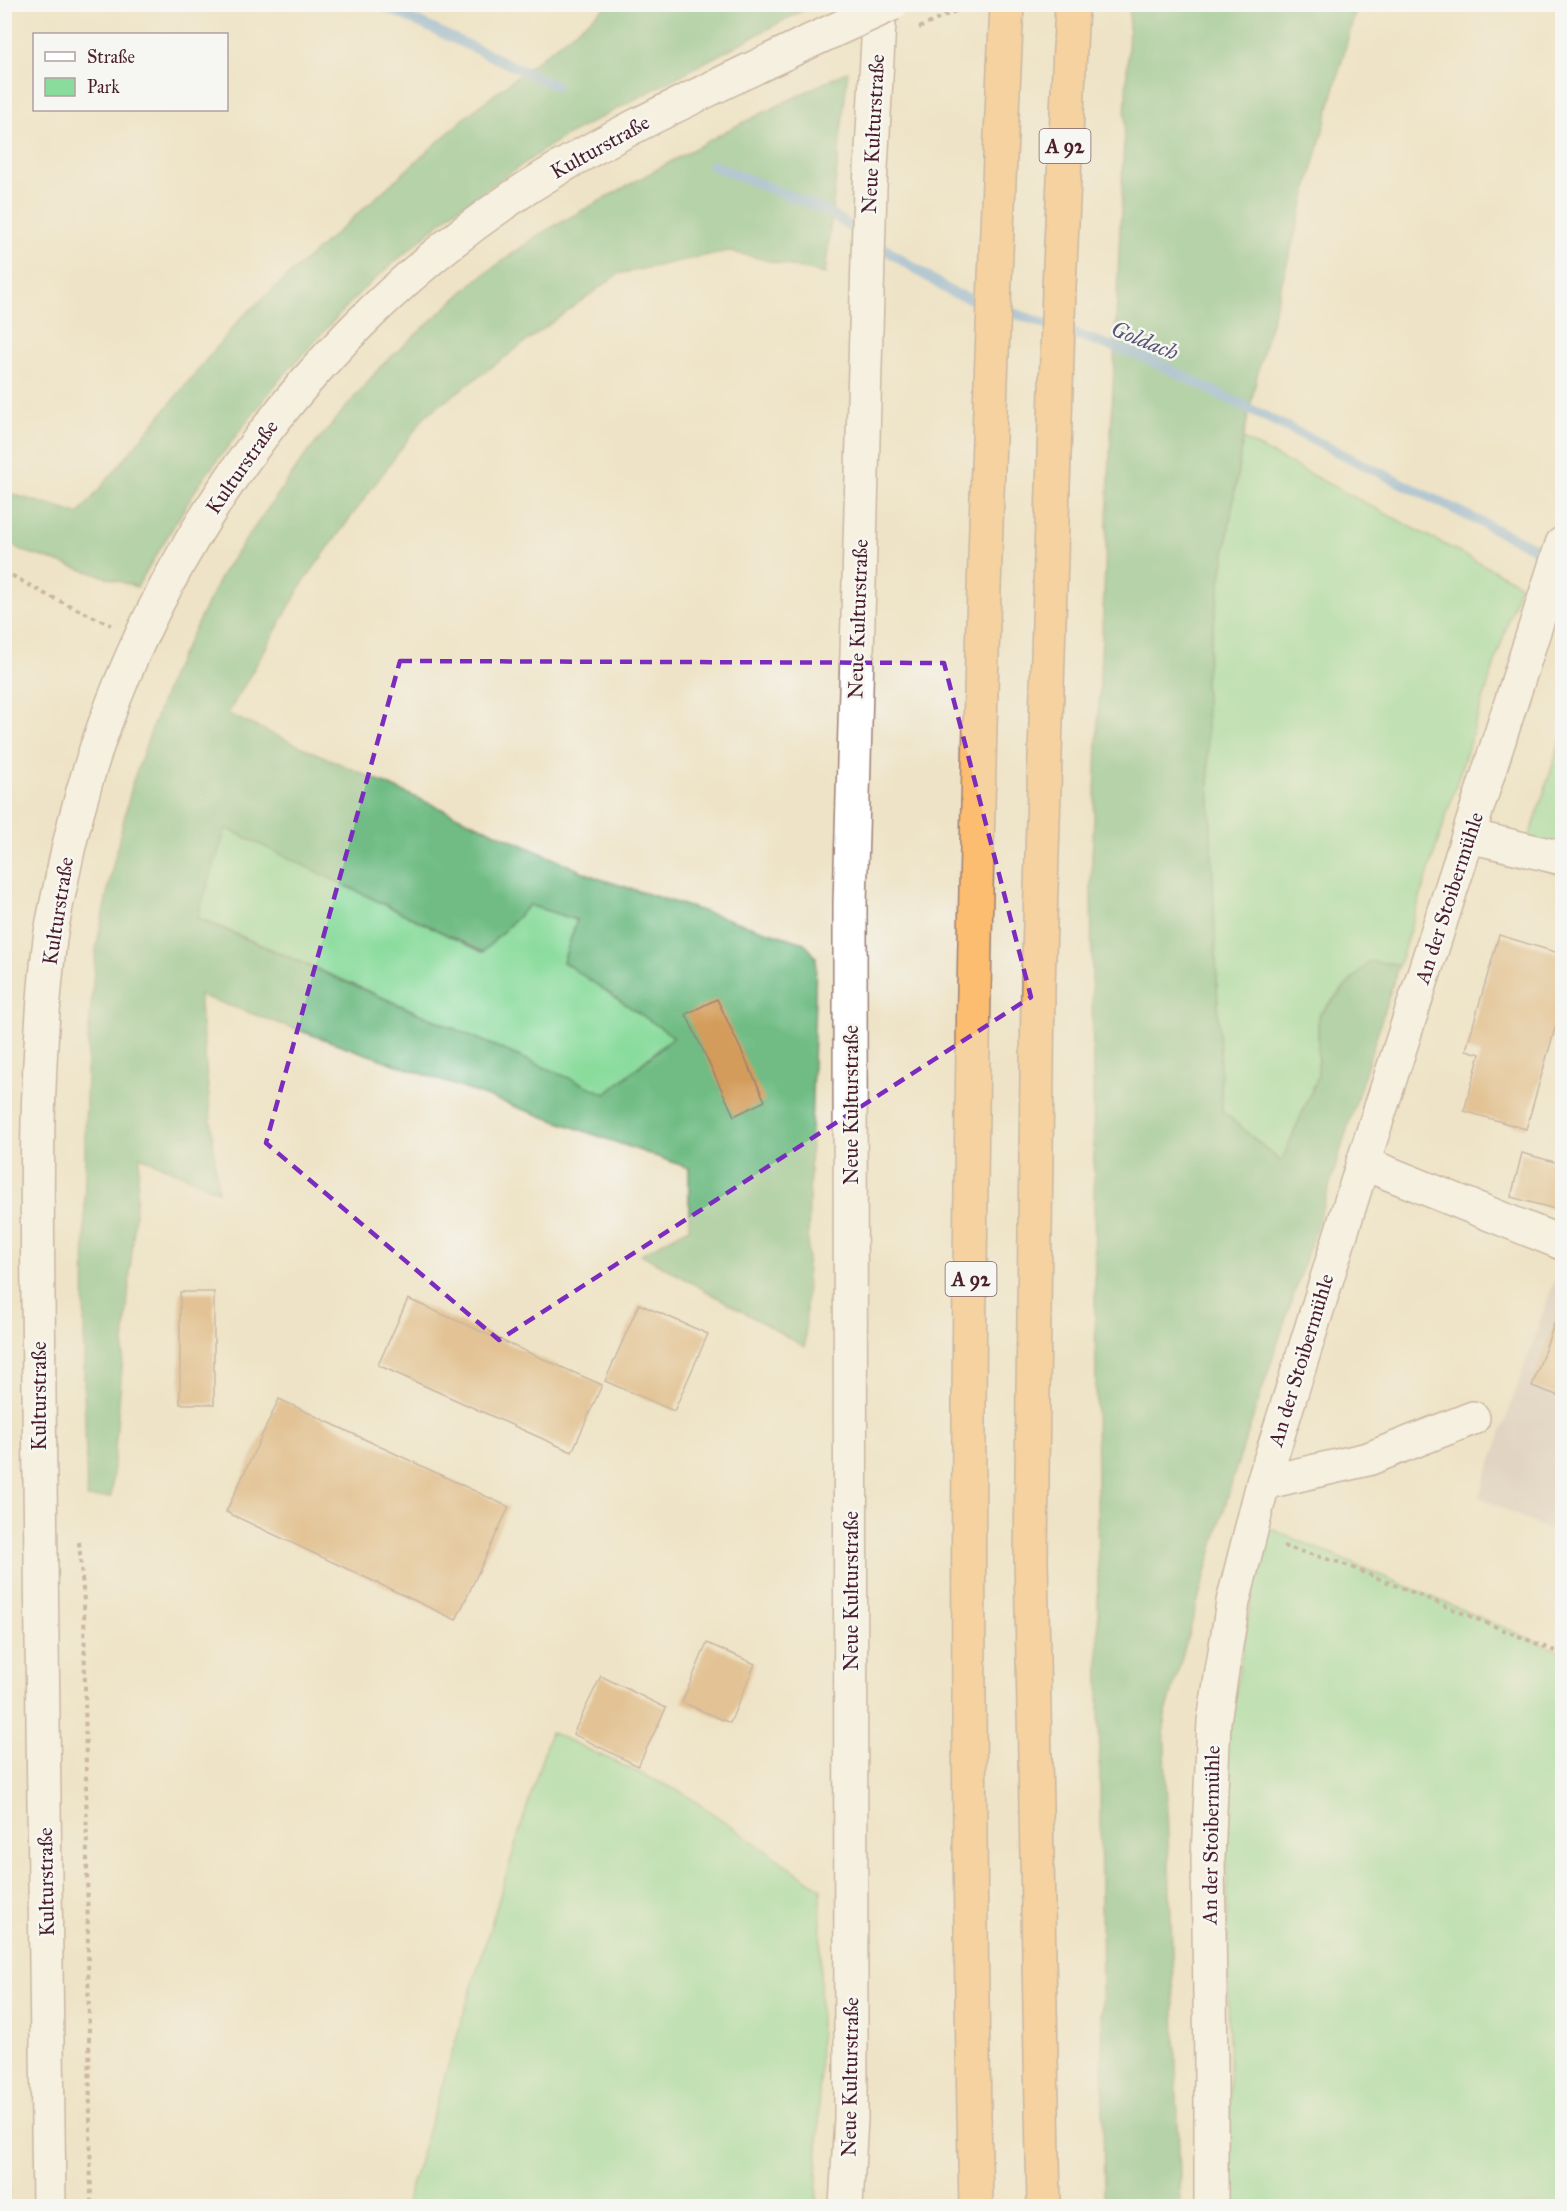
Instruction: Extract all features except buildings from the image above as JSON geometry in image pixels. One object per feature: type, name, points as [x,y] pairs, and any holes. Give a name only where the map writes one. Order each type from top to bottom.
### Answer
[{"type":"highway","name":"A 92","points":[[976,2206],[971,2010],[969,1569],[973,1018],[991,352],[1006,4]]},
{"type":"highway","name":"A 92","points":[[1044,2206],[1031,1559],[1038,989],[1059,288],[1072,4]]},
{"type":"street","name":"Neue Kulturstraße","points":[[846,2206],[851,2118],[850,904],[870,187],[880,4]]},
{"type":"street","name":"Kulturstraße","points":[[49,2206],[39,1447],[39,1091],[50,935],[68,846],[84,783],[112,703],[139,639],[200,526],[258,439],[310,377],[374,308],[457,238],[515,196],[608,139],[892,4]]},
{"type":"street","name":"An der Stoibermühle","points":[[1210,2206],[1211,2065],[1208,1858],[1210,1789],[1215,1721],[1233,1602],[1263,1482],[1363,1162],[1563,544]]},
{"type":"street","points":[[1469,836],[1563,858]]},
{"type":"street","points":[[1363,1162],[1563,1243]]},
{"type":"street","points":[[1263,1482],[1368,1459],[1473,1418]]},
{"type":"path","points":[[4,571],[45,594],[139,639]]},
{"type":"path","points":[[1247,1540],[1286,1546],[1341,1563],[1563,1654]]},
{"type":"path","points":[[79,1541],[84,1601],[91,2206]]},
{"type":"highlighted area","points":[[400,661],[944,663],[1031,997],[499,1340],[266,1143]]},
{"type":"shaded area","points":[[1560,1264],[1562,1265],[1562,1537],[1479,1497]]},
{"type":"green space","points":[[608,5],[813,5],[560,139],[454,211],[360,292],[279,380],[199,484],[137,587],[20,550],[5,538],[5,492],[79,514],[240,319],[468,115]]},
{"type":"green space","points":[[1130,5],[1357,5],[1259,367],[1243,439],[1205,679],[1222,1111],[1281,1162],[1318,1076],[1318,1016],[1369,962],[1399,964],[1327,1194],[1233,1478],[1164,1720],[1181,2206],[1104,2206],[1091,883]]},
{"type":"green space","points":[[848,71],[825,274],[728,251],[618,274],[425,416],[304,581],[228,714],[597,878],[804,943],[816,957],[805,1347],[641,1254],[689,1228],[689,1168],[199,995],[218,1191],[140,1156],[111,1497],[87,1498],[84,1387],[85,1131],[88,1041],[96,949],[133,781],[171,676],[223,572],[305,456],[380,367],[475,281],[540,234],[728,130]],"holes":[[[226,828],[483,952],[529,905],[577,920],[563,962],[674,1037],[606,1094],[197,918]]]},
{"type":"green space","points":[[1243,439],[1520,584],[1399,964],[1369,962],[1318,1015],[1318,1076],[1282,1162],[1222,1111],[1205,679]]},
{"type":"green space","points":[[1562,737],[1562,876],[1522,859]]},
{"type":"green space","points":[[226,827],[482,952],[529,905],[577,920],[563,962],[674,1036],[606,1094],[197,917]]},
{"type":"green space","points":[[1264,1526],[1562,1652],[1562,2206],[1231,2206],[1225,1750]]},
{"type":"green space","points":[[550,1732],[683,1793],[821,1889],[816,2206],[405,2206]]},
{"type":"green space","points":[[4,2036],[9,2206],[4,2206]]},
{"type":"waterway","name":"Goldach","points":[[379,4],[556,86]]},
{"type":"waterway","name":"Goldach","points":[[712,165],[825,210],[951,292],[1146,358],[1554,558]]}]
